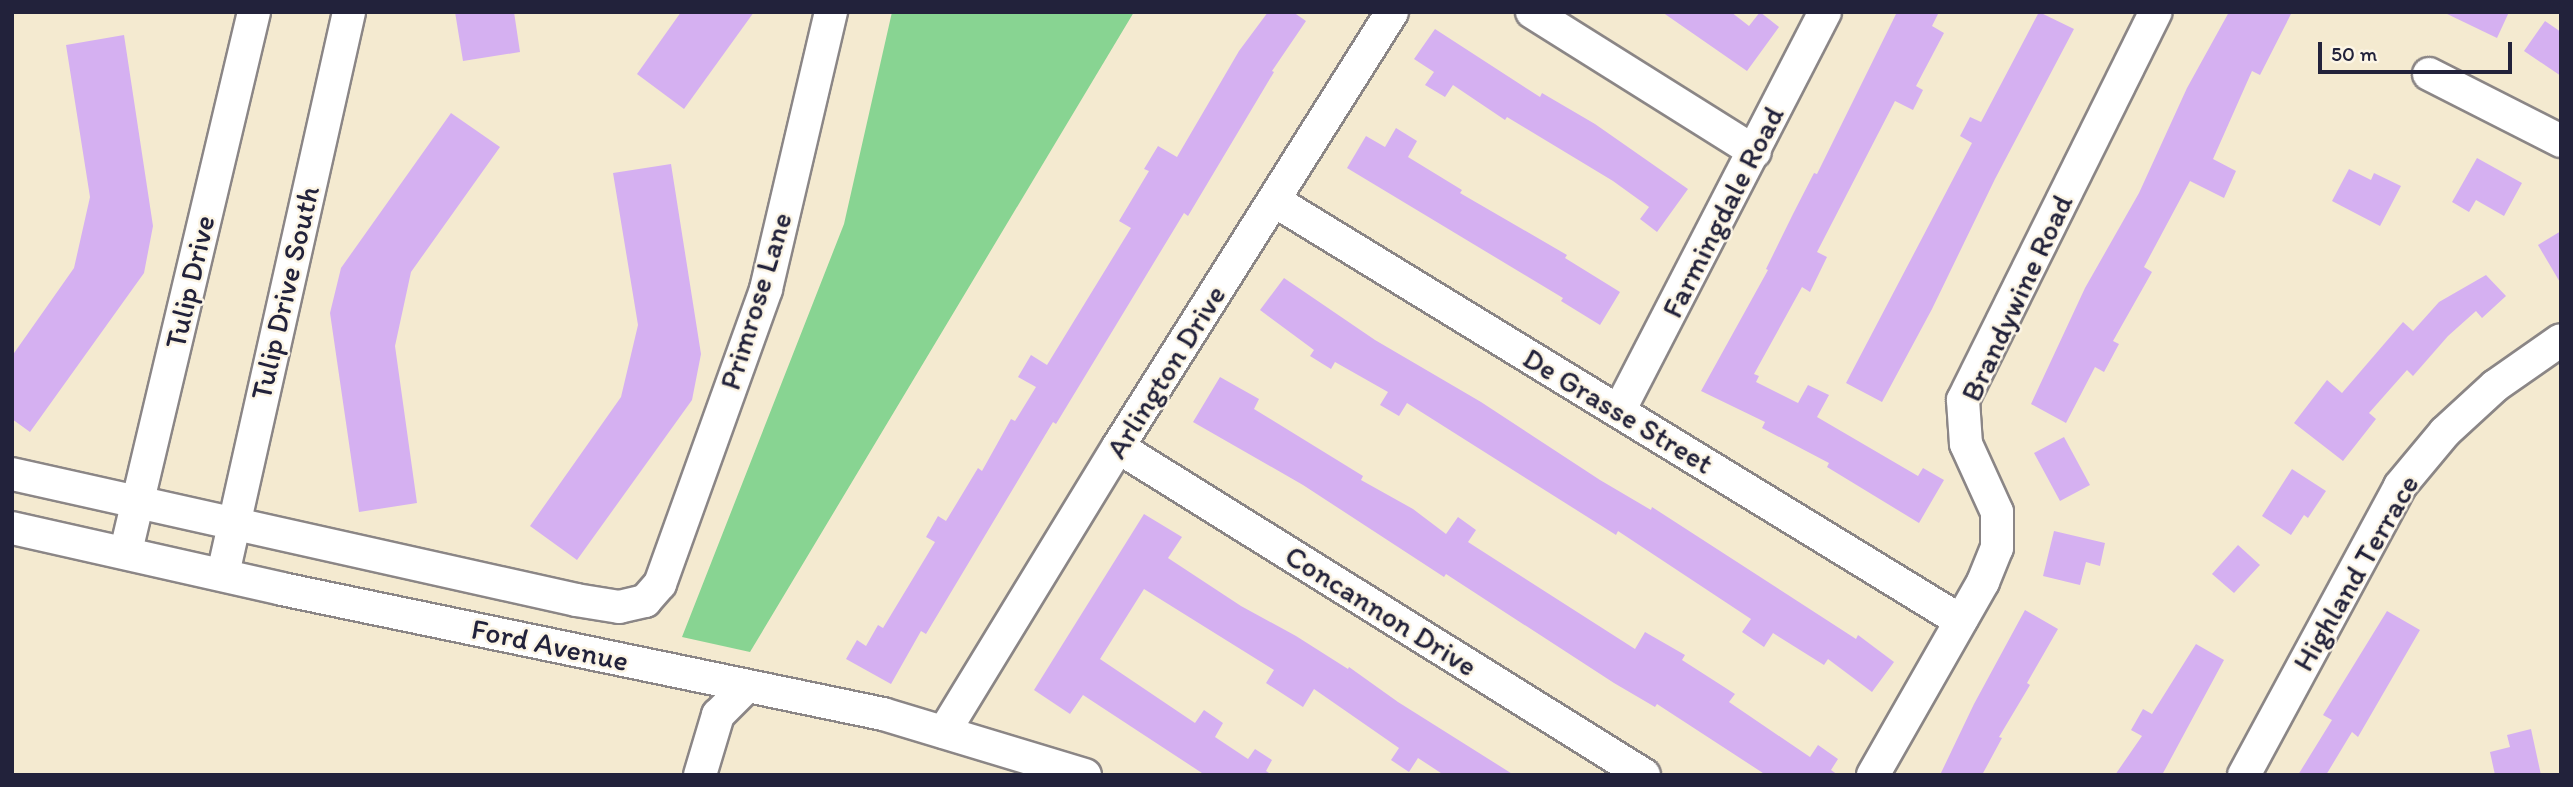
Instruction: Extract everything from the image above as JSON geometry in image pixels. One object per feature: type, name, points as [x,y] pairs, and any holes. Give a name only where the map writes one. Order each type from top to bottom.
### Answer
[{"type":"street","name":"Tulip Drive","points":[[126,551],[254,12]]},
{"type":"street","name":"Tulip Drive South","points":[[223,574],[349,12]]},
{"type":"street","name":"Primrose Lane","points":[[233,522],[619,607],[645,601],[660,584],[766,289],[831,12]]},
{"type":"street","name":"Arlington Drive","points":[[944,732],[1118,447],[1392,12]]},
{"type":"street","points":[[1532,12],[1755,152]]},
{"type":"street","name":"Farmingdale Road","points":[[1619,411],[1825,12]]},
{"type":"street","name":"Brandywine Road","points":[[1872,775],[1961,621],[1997,548],[1997,512],[1966,444],[1963,400],[2156,12]]},
{"type":"street","points":[[2429,74],[2561,141]]},
{"type":"street","name":"De Grasse Street","points":[[1275,201],[1961,621]]},
{"type":"street","name":"Highland Terrace","points":[[2244,775],[2400,486],[2455,422],[2495,386],[2557,348]]},
{"type":"street","name":"Concannon Drive","points":[[1118,447],[1644,775]]},
{"type":"street","points":[[12,474],[233,522]]},
{"type":"street","name":"Ford Avenue","points":[[12,528],[883,714],[944,732],[1032,767],[1085,775]]},
{"type":"street","points":[[700,775],[718,715],[747,686]]},
{"type":"green space","points":[[892,12],[1134,12],[750,652],[682,637],[844,224]]},
{"type":"building","points":[[455,12],[514,12],[520,52],[463,61]]},
{"type":"building","points":[[681,12],[754,12],[684,109],[637,74]]},
{"type":"building","points":[[1268,12],[1293,12],[1306,21],[1272,71],[1274,72],[1188,216],[1184,213],[1056,424],[1053,422],[926,634],[921,631],[891,684],[846,659],[857,640],[866,646],[878,625],[883,628],[935,542],[926,537],[938,516],[946,521],[978,468],[982,471],[1011,419],[1015,421],[1036,387],[1018,377],[1031,355],[1047,365],[1131,228],[1119,221],[1149,171],[1144,169],[1158,146],[1177,157],[1239,51]]},
{"type":"building","points":[[1662,12],[1731,12],[1749,26],[1760,12],[1779,27],[1747,71]]},
{"type":"building","points":[[1897,12],[1939,12],[1932,26],[1944,33],[1916,86],[1923,90],[1913,110],[1895,101],[1817,252],[1827,257],[1810,292],[1802,287],[1754,374],[1759,376],[1756,382],[1798,403],[1808,385],[1829,395],[1817,417],[1918,476],[1923,468],[1944,480],[1919,523],[1827,467],[1829,463],[1762,428],[1765,422],[1701,391],[1768,270],[1766,269],[1793,214],[1814,173],[1817,174]]},
{"type":"building","points":[[2039,12],[2074,29],[1882,402],[1846,383],[1972,143],[1960,136],[1970,117],[1981,122]]},
{"type":"building","points":[[2229,12],[2292,12],[2260,75],[2252,71],[2213,159],[2236,171],[2224,198],[2190,181],[2144,267],[2152,272],[2113,341],[2119,344],[2104,372],[2095,367],[2066,423],[2031,404],[2085,288],[2139,193],[2187,88]]},
{"type":"building","points":[[2443,12],[2509,12],[2497,38]]},
{"type":"building","points":[[2545,21],[2561,32],[2561,76],[2524,51]]},
{"type":"building","points":[[1435,29],[1540,97],[1542,93],[1595,124],[1688,189],[1657,232],[1640,219],[1649,207],[1613,181],[1507,117],[1505,120],[1453,85],[1445,97],[1425,85],[1434,72],[1414,59]]},
{"type":"building","points":[[124,35],[153,226],[144,273],[30,432],[12,419],[12,356],[74,268],[90,197],[66,45]]},
{"type":"building","points":[[451,113],[500,147],[411,272],[395,346],[417,503],[359,512],[330,313],[341,268]]},
{"type":"building","points":[[1396,128],[1417,141],[1408,157],[1462,190],[1460,193],[1567,255],[1565,258],[1620,292],[1600,325],[1561,301],[1563,298],[1347,168],[1366,136],[1385,147]]},
{"type":"building","points":[[2477,158],[2522,183],[2504,216],[2476,200],[2469,212],[2452,202]]},
{"type":"building","points":[[671,164],[701,354],[692,400],[577,560],[530,526],[621,397],[638,325],[613,173]]},
{"type":"building","points":[[2349,169],[2371,180],[2374,173],[2401,186],[2380,226],[2332,201]]},
{"type":"building","points":[[2561,231],[2561,284],[2538,245]]},
{"type":"building","points":[[2486,275],[2506,296],[2482,318],[2476,311],[2448,336],[2413,376],[2407,370],[2369,413],[2376,419],[2343,461],[2294,423],[2327,380],[2342,393],[2403,322],[2413,331],[2439,302]]},
{"type":"building","points":[[1284,278],[1375,340],[1481,402],[1600,480],[1651,510],[1652,507],[1856,639],[1858,635],[1894,662],[1872,692],[1828,659],[1824,665],[1773,633],[1764,647],[1742,632],[1751,619],[1618,531],[1616,535],[1407,403],[1399,416],[1380,405],[1388,392],[1335,362],[1331,369],[1310,356],[1314,350],[1260,310]]},
{"type":"building","points":[[1220,377],[1259,399],[1254,409],[1363,476],[1361,480],[1413,509],[1446,534],[1458,517],[1476,530],[1468,542],[1635,649],[1645,632],[1685,655],[1682,660],[1735,694],[1729,702],[1810,757],[1818,745],[1838,759],[1831,770],[1838,775],[1766,775],[1657,704],[1655,707],[1614,683],[1446,574],[1444,577],[1303,485],[1193,422]]},
{"type":"building","points":[[2064,437],[2090,485],[2060,501],[2034,453]]},
{"type":"building","points":[[2292,469],[2326,491],[2308,518],[2304,515],[2291,535],[2262,516]]},
{"type":"building","points":[[1144,514],[1182,537],[1168,558],[1241,606],[1348,669],[1349,667],[1398,702],[1514,775],[1444,775],[1418,758],[1409,772],[1391,760],[1399,748],[1314,689],[1303,707],[1266,683],[1274,670],[1144,589],[1100,659],[1195,723],[1204,710],[1223,723],[1215,737],[1248,759],[1255,749],[1272,760],[1266,771],[1272,775],[1205,775],[1083,695],[1070,714],[1034,690]]},
{"type":"building","points":[[2054,531],[2105,543],[2100,566],[2086,562],[2080,585],[2043,576]]},
{"type":"building","points":[[2238,545],[2260,565],[2234,593],[2212,574]]},
{"type":"building","points":[[2025,610],[2058,629],[2027,683],[2030,685],[1999,737],[2002,738],[1982,775],[1940,775],[1974,704]]},
{"type":"building","points":[[2387,611],[2420,630],[2358,737],[2352,732],[2326,775],[2298,775],[2332,720],[2323,715]]},
{"type":"building","points":[[2196,644],[2224,660],[2162,775],[2115,775],[2142,736],[2131,730],[2143,709],[2152,714]]},
{"type":"building","points":[[2531,729],[2541,775],[2495,775],[2490,752],[2510,747],[2507,735]]}]
